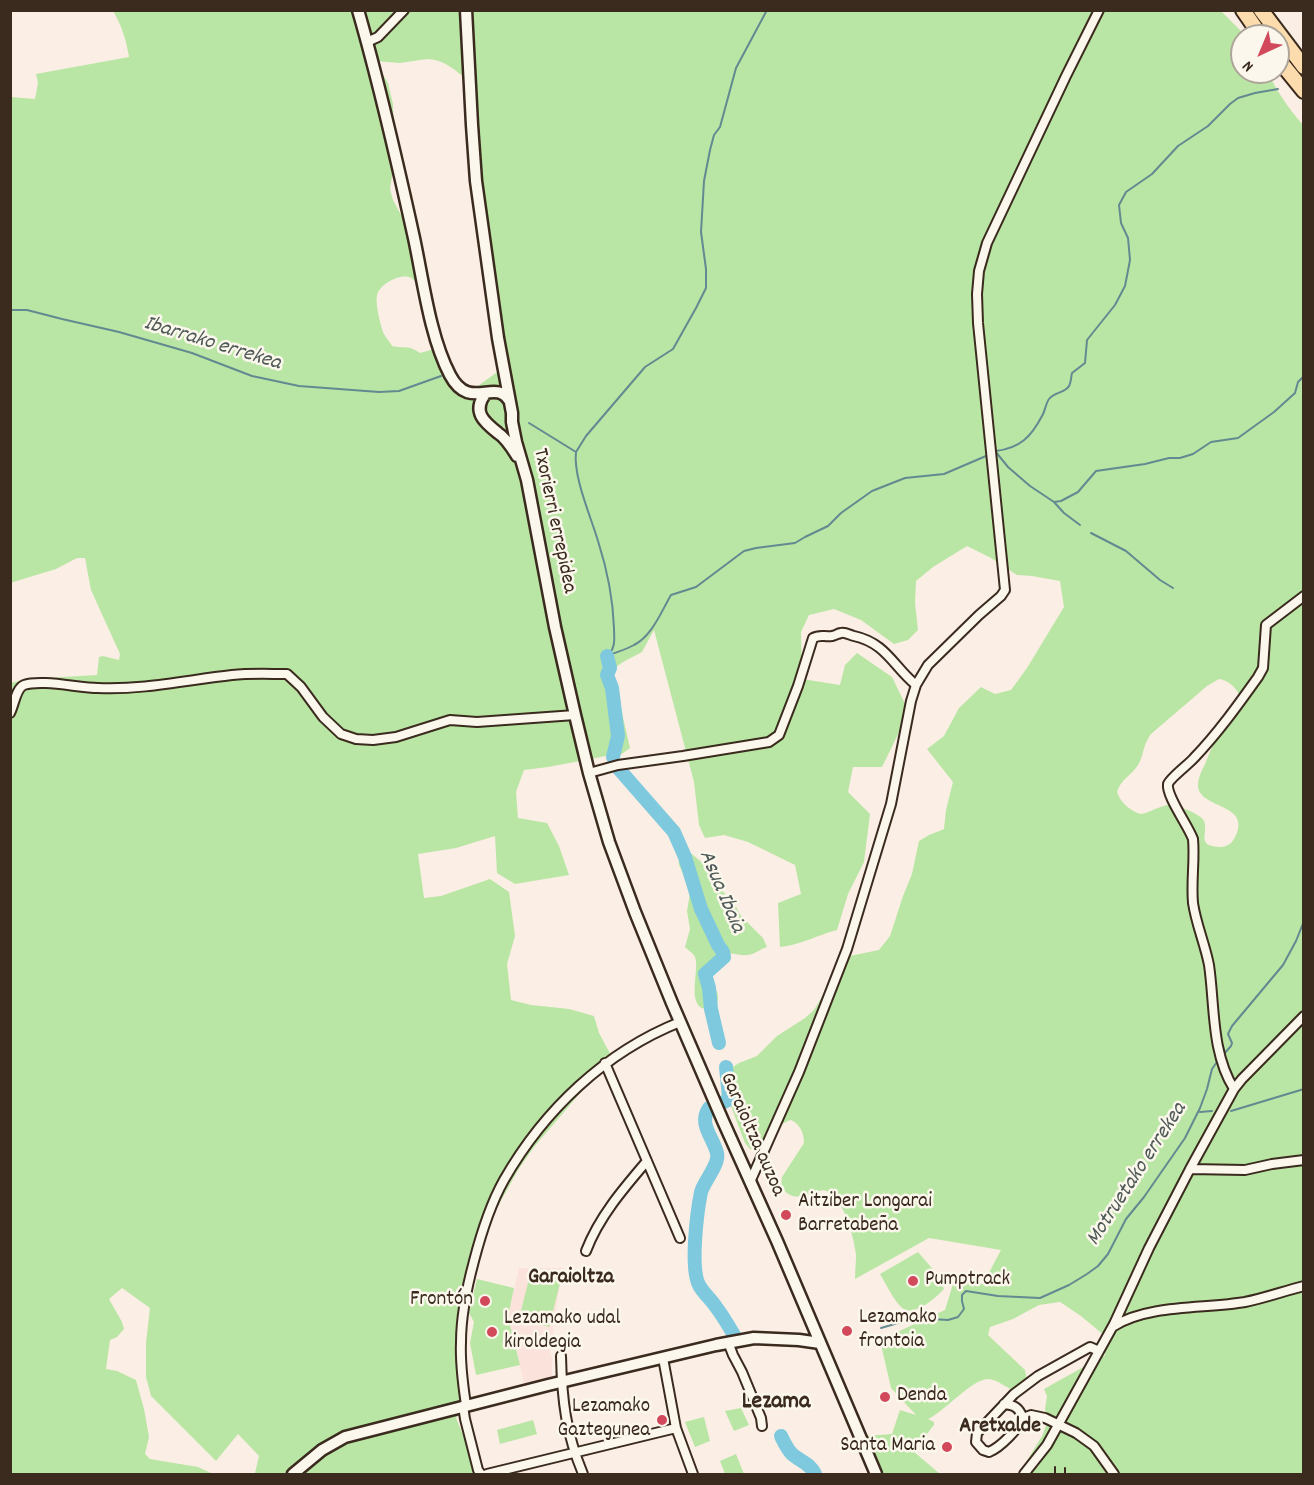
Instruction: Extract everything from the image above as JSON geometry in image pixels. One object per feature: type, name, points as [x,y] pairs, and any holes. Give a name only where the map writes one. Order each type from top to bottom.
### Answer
[{"type":"highway","points":[[1243,10],[1253,24]]},
{"type":"highway","points":[[1261,10],[1304,67]]},
{"type":"highway","points":[[1290,74],[1304,91]]},
{"type":"street","points":[[358,10],[389,127],[439,348],[450,374],[459,387],[475,394],[498,392],[507,397],[510,402]]},
{"type":"street","points":[[367,42],[378,36],[404,10]]},
{"type":"street","name":"Txorierri errepidea","points":[[466,10],[476,182],[512,422],[527,480],[555,627],[589,773],[609,842],[680,1022]]},
{"type":"street","points":[[750,1182],[806,1053],[847,949],[891,804],[916,685],[928,665],[1005,590],[978,323],[979,271],[987,243],[1099,10]]},
{"type":"street","points":[[503,367],[500,378],[480,401],[480,413],[488,425],[512,449],[522,464]]},
{"type":"street","points":[[498,433],[507,430],[512,422]]},
{"type":"street","points":[[1234,1089],[1215,1035],[1209,962],[1193,904],[1192,838],[1171,797],[1168,785],[1171,778],[1206,746],[1258,677],[1263,668],[1266,625],[1304,596]]},
{"type":"street","points":[[589,773],[618,765],[769,742],[776,739],[795,695],[813,638],[819,635],[832,636],[843,632],[875,643],[916,685]]},
{"type":"street","points":[[10,713],[19,689],[24,685],[45,683],[98,688],[137,688],[233,675],[287,674],[341,734],[356,739],[373,740],[396,737],[450,720],[477,722],[575,715]]},
{"type":"street","points":[[1024,1474],[1043,1452],[1113,1326],[1149,1248],[1234,1089],[1304,1016]]},
{"type":"street","points":[[481,1474],[467,1429],[460,1342],[464,1302],[479,1241],[503,1182],[539,1128],[572,1092],[621,1052],[680,1022]]},
{"type":"street","name":"Garaioltza auzoa","points":[[680,1022],[876,1474]]},
{"type":"street","points":[[605,1064],[680,1238]]},
{"type":"street","points":[[1190,1169],[1245,1170],[1304,1160]]},
{"type":"street","points":[[586,1251],[604,1215],[647,1161]]},
{"type":"street","points":[[1113,1326],[1144,1313],[1245,1302],[1304,1286]]},
{"type":"street","points":[[292,1474],[322,1450],[345,1437],[561,1382],[728,1342],[754,1338],[820,1343]]},
{"type":"street","points":[[728,1342],[761,1418],[762,1426]]},
{"type":"street","points":[[1099,1351],[1090,1347],[1038,1376],[1014,1394],[977,1433],[976,1442],[989,1452],[1019,1426],[1023,1418],[1031,1415],[1045,1418],[1076,1433],[1094,1446],[1114,1474]]},
{"type":"street","points":[[561,1356],[561,1382],[566,1420],[574,1453],[583,1474]]},
{"type":"street","points":[[663,1358],[676,1428],[693,1474]]},
{"type":"street","points":[[1005,1404],[1013,1405],[1020,1410],[1023,1418]]},
{"type":"street","points":[[487,1474],[676,1428]]},
{"type":"shaded area","points":[[519,1268],[565,1268],[553,1327],[554,1344],[549,1349],[552,1358],[552,1377],[524,1383],[508,1317]]},
{"type":"green space","points":[[113,11],[1221,11],[1234,24],[1230,24],[1230,84],[1274,84],[1303,125],[1303,1474],[1019,1474],[1042,1436],[1047,1423],[1045,1409],[1047,1396],[1044,1389],[1105,1355],[1105,1336],[1060,1302],[1039,1305],[1013,1319],[990,1327],[988,1335],[1025,1370],[1028,1385],[1015,1391],[995,1380],[981,1380],[928,1419],[934,1422],[934,1425],[913,1451],[940,1474],[884,1474],[866,1436],[892,1434],[900,1410],[916,1415],[891,1388],[880,1340],[945,1310],[953,1284],[962,1280],[983,1284],[1001,1250],[929,1238],[855,1279],[856,1255],[853,1238],[842,1207],[836,1199],[823,1190],[803,1196],[793,1196],[782,1186],[782,1177],[804,1143],[799,1126],[791,1120],[786,1122],[760,1147],[755,1150],[750,1149],[745,1143],[729,1101],[731,1096],[727,1071],[757,1056],[777,1036],[814,1010],[840,958],[879,950],[890,936],[912,874],[919,841],[944,829],[953,782],[927,749],[944,736],[959,708],[981,687],[995,694],[1011,690],[1064,607],[1060,581],[1017,575],[967,546],[933,567],[916,581],[915,603],[918,630],[908,640],[894,644],[861,620],[834,609],[809,615],[801,632],[802,679],[840,685],[845,665],[857,653],[892,677],[909,712],[882,767],[853,767],[848,792],[870,814],[864,862],[848,894],[837,930],[780,947],[778,903],[801,894],[795,865],[748,842],[724,835],[705,838],[699,825],[694,782],[654,630],[642,652],[612,670],[630,748],[616,757],[606,756],[524,770],[516,792],[518,818],[547,823],[559,846],[569,875],[515,884],[497,873],[495,836],[456,848],[418,854],[424,898],[441,896],[490,879],[509,892],[515,936],[507,964],[511,1000],[531,1005],[569,1009],[594,1016],[599,1033],[614,1061],[587,1085],[534,1147],[518,1170],[482,1235],[459,1326],[467,1402],[456,1418],[479,1474],[252,1474],[255,1473],[259,1456],[238,1434],[216,1461],[151,1396],[146,1377],[146,1343],[150,1308],[122,1288],[109,1299],[124,1329],[117,1337],[110,1340],[106,1369],[117,1371],[136,1380],[149,1437],[145,1454],[150,1459],[198,1467],[213,1474],[11,1474],[10,683],[28,679],[97,675],[99,657],[119,660],[120,654],[91,590],[85,558],[77,558],[56,569],[10,583],[11,97],[35,99],[38,83],[36,74],[129,57],[123,33]],"holes":[[[434,60],[446,64],[473,85],[477,151],[485,199],[489,245],[501,323],[510,363],[475,388],[464,384],[439,339],[431,350],[420,353],[409,348],[392,346],[384,334],[378,310],[378,292],[396,278],[407,277],[421,288],[429,283],[419,249],[393,200],[390,189],[394,163],[393,104],[388,83],[375,61],[400,63]],[[1219,679],[1233,686],[1241,700],[1216,738],[1198,783],[1200,793],[1228,810],[1238,821],[1236,836],[1228,845],[1220,847],[1212,846],[1205,841],[1204,821],[1194,813],[1168,805],[1141,814],[1126,806],[1117,792],[1138,765],[1151,734],[1207,686]]]},
{"type":"green space","points":[[678,847],[688,851],[704,864],[717,887],[732,899],[741,916],[763,938],[767,947],[750,955],[725,954],[723,961],[709,972],[718,999],[717,1003],[709,1009],[699,1006],[696,1001],[695,957],[685,947],[690,929],[687,911],[690,893],[679,865]]},
{"type":"green space","name":"Pumptrack","points":[[918,1252],[937,1274],[944,1289],[920,1308],[904,1309],[880,1274]]},
{"type":"green space","points":[[531,1271],[561,1279],[549,1327],[519,1319]]},
{"type":"green space","name":"Lezamako udal kiroldegia","points":[[477,1279],[514,1288],[508,1317],[520,1365],[476,1375],[470,1343],[474,1322],[469,1313]]},
{"type":"green space","points":[[741,1408],[749,1425],[734,1431],[725,1411]]},
{"type":"green space","points":[[704,1417],[710,1441],[695,1447],[685,1422]]},
{"type":"green space","points":[[533,1420],[537,1434],[500,1444],[497,1430]]},
{"type":"green space","points":[[736,1454],[744,1474],[725,1474],[720,1461]]},
{"type":"waterway","points":[[576,452],[586,436],[645,367],[673,349],[706,288],[701,232],[704,181],[710,150],[714,135],[720,127],[736,68],[767,10]]},
{"type":"waterway","points":[[996,451],[1012,447],[1029,436],[1043,414],[1049,399],[1069,386],[1072,373],[1085,363],[1087,340],[1115,305],[1125,286],[1130,260],[1128,238],[1121,223],[1119,205],[1126,192],[1152,174],[1178,146],[1208,126],[1238,98],[1278,89]]},
{"type":"waterway","name":"Ibarrako errekea","points":[[10,310],[27,310],[119,332],[192,353],[252,376],[299,386],[379,392],[399,391],[441,376]]},
{"type":"waterway","points":[[995,451],[1008,467],[1030,486],[1054,502],[1061,501],[1078,492],[1096,471],[1180,458],[1193,454],[1211,442],[1238,438],[1274,412],[1295,393],[1298,382],[1304,376]]},
{"type":"waterway","name":"Ibarrako errekea","points":[[529,423],[576,452],[577,473],[607,573],[611,595],[614,638],[613,648],[609,654]]},
{"type":"waterway","points":[[607,656],[634,645],[646,636],[671,595],[696,587],[744,551],[795,543],[828,526],[841,513],[872,491],[905,478],[944,474],[986,456]]},
{"type":"waterway","points":[[1054,502],[1080,525]]},
{"type":"waterway","points":[[1091,533],[1126,551],[1173,588]]},
{"type":"waterway","name":"Asua Ibaia","points":[[607,656],[610,668],[607,675],[612,688],[618,736],[613,757]]},
{"type":"waterway","name":"Asua Ibaia","points":[[618,768],[674,832],[685,857],[701,909],[723,952],[724,957],[705,974],[719,1043]]},
{"type":"waterway","name":"Motruetako errekea","points":[[1223,1055],[1232,1043],[1228,1034],[1232,1026],[1283,965],[1304,921]]},
{"type":"waterway","name":"Motruetako errekea","points":[[881,1328],[915,1318],[948,1320],[958,1317],[964,1309],[962,1295],[966,1291],[998,1296],[1040,1298],[1069,1285],[1098,1266],[1108,1254],[1126,1219],[1185,1138],[1200,1108],[1212,1069],[1219,1059]]},
{"type":"waterway","name":"Asua Ibaia","points":[[724,1102],[729,1097],[726,1067]]},
{"type":"waterway","points":[[1231,1111],[1304,1089]]},
{"type":"waterway","name":"Asua Ibaia","points":[[709,1108],[705,1120],[717,1157],[701,1192],[696,1226],[696,1277],[699,1285],[734,1335]]},
{"type":"waterway","points":[[1200,1112],[1212,1111]]},
{"type":"waterway","name":"Asua Ibaia","points":[[781,1436],[790,1452],[808,1465],[815,1474]]},
{"type":"railway","points":[[1055,1467],[1055,1474]]},
{"type":"railway","points":[[1065,1468],[1065,1474]]},
{"type":"place","name":"Aitziber Longarai Barretabeña","points":[[786,1215]]},
{"type":"place","name":"Pumptrack","points":[[913,1281]]},
{"type":"place","name":"Frontón","points":[[485,1301]]},
{"type":"place","name":"Lezamako frontoia","points":[[847,1331]]},
{"type":"place","name":"Lezamako udal kiroldegia","points":[[492,1332]]},
{"type":"place","name":"Denda","points":[[885,1397]]},
{"type":"place","name":"Lezamako Gaztegunea","points":[[662,1420]]},
{"type":"place","name":"Santa Maria","points":[[947,1447]]},
{"type":"district","name":"Garaioltza","points":[[571,1279]]},
{"type":"district","name":"Lezama","points":[[776,1404]]},
{"type":"district","name":"Aretxalde","points":[[1000,1428]]}]
